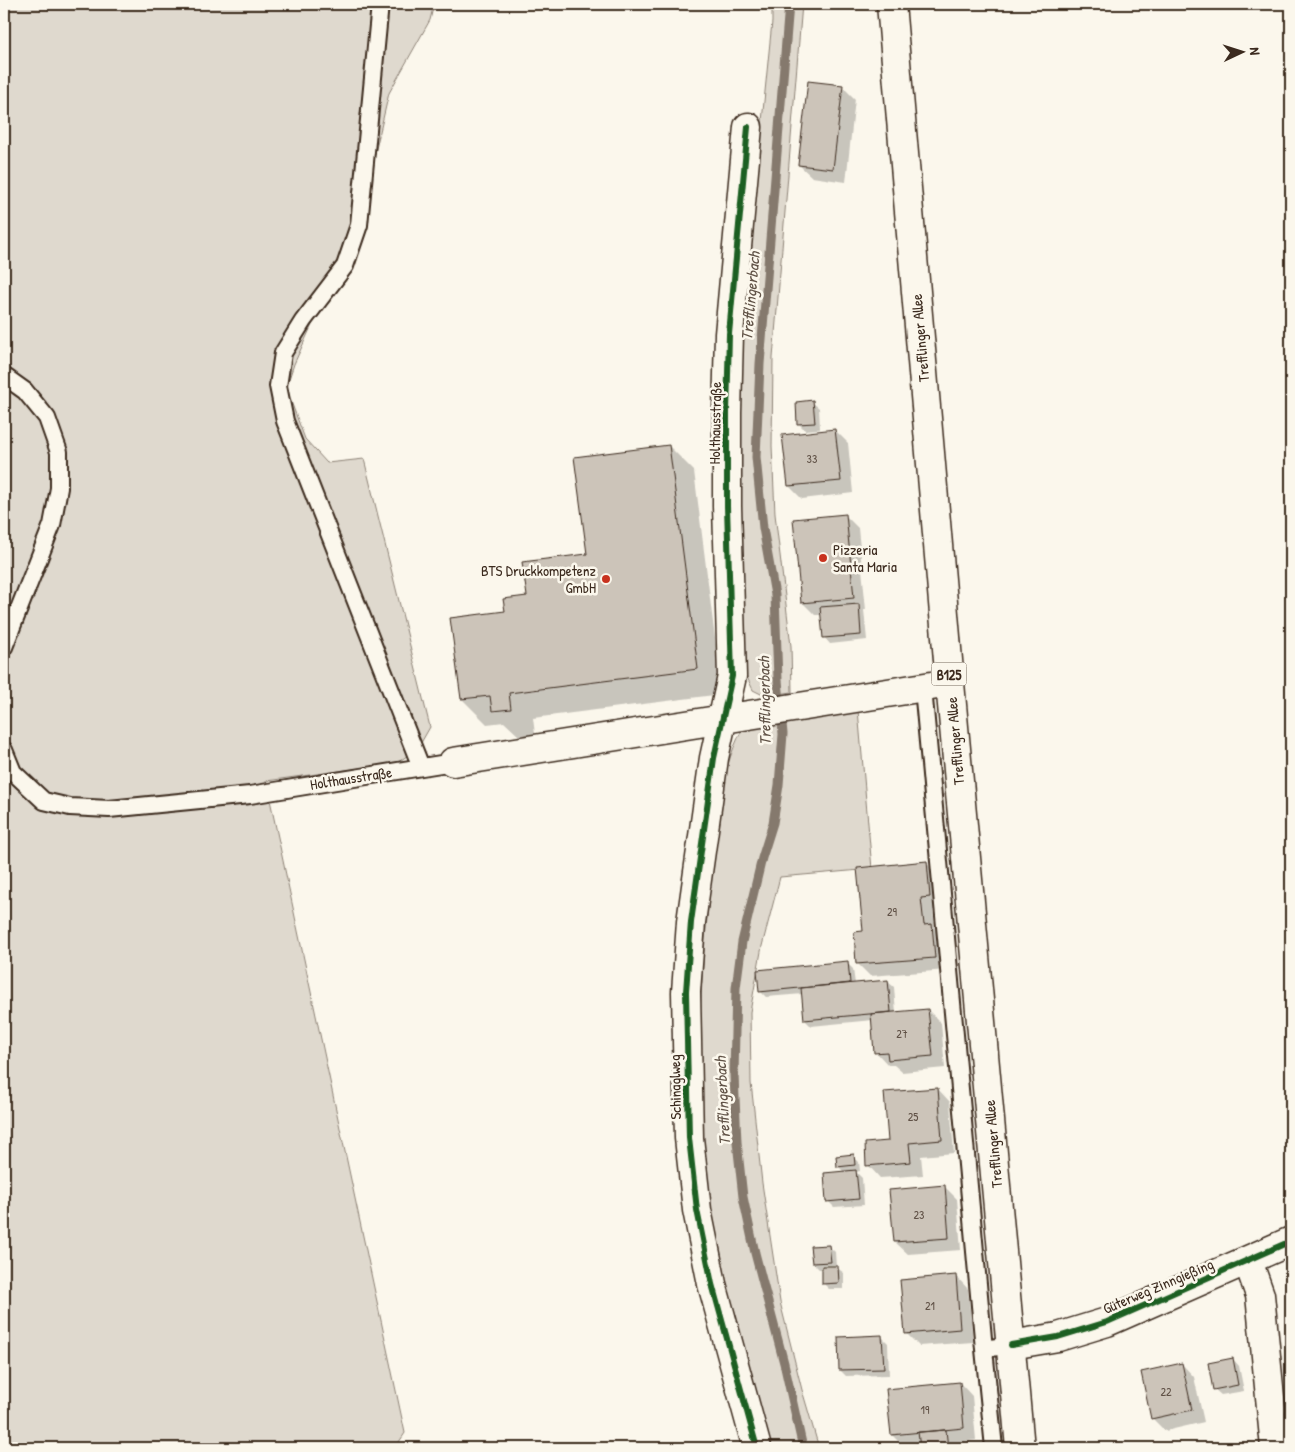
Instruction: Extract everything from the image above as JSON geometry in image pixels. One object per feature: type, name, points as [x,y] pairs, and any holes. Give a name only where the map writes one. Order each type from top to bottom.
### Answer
[{"type":"street","name":"Trefflinger Allee","points":[[891,4],[950,684],[1021,1343],[1020,1448]]},
{"type":"street","name":"Holthausstraße","points":[[723,720],[732,676],[727,506],[729,334],[748,127]]},
{"type":"street","name":"Holthausstraße","points":[[453,762],[950,684]]},
{"type":"street","name":"Schinaglweg","points":[[723,720],[714,758],[689,949],[686,992],[689,1138],[697,1210],[712,1284],[758,1448]]},
{"type":"street","name":"Güterweg Zinngießing","points":[[1021,1343],[1058,1337],[1107,1322],[1291,1241]]},
{"type":"street","points":[[1248,1260],[1260,1295],[1275,1448]]},
{"type":"lane","points":[[380,4],[359,225],[345,266],[303,321],[283,353],[278,386],[285,421],[421,767]]},
{"type":"lane","points":[[4,376],[26,391],[47,418],[58,452],[59,488],[52,525],[4,647]]},
{"type":"lane","points":[[923,688],[994,1448]]},
{"type":"lane","name":"Holthausstraße","points":[[4,750],[13,772],[44,800],[70,808],[109,810],[250,795],[453,762]]},
{"type":"lane","points":[[984,1349],[1021,1343]]},
{"type":"shaded area","points":[[4,4],[434,4],[430,20],[389,93],[375,153],[367,226],[351,272],[317,314],[294,364],[286,388],[305,439],[327,463],[364,459],[430,727],[418,748],[397,763],[266,781],[405,1433],[395,1448],[4,1448]]},
{"type":"shaded area","points":[[772,4],[802,4],[773,358],[772,446],[775,514],[791,646],[792,692],[765,696],[753,690],[746,675],[739,503],[742,320],[772,22]]},
{"type":"shaded area","points":[[858,710],[872,869],[780,877],[762,946],[750,1012],[751,1083],[762,1183],[780,1302],[819,1448],[768,1448],[718,1259],[708,1205],[703,1159],[699,1066],[702,973],[719,803],[728,765],[742,730]]},
{"type":"building","points":[[808,81],[843,85],[833,169],[798,165]]},
{"type":"building","points":[[813,400],[815,423],[797,424],[796,402]]},
{"type":"building","points":[[835,429],[841,481],[788,486],[782,435]]},
{"type":"building","name":"BTS Druckkompetenz GmbH","points":[[669,445],[698,669],[509,693],[511,709],[492,711],[490,696],[461,699],[450,618],[505,611],[503,599],[527,596],[522,562],[587,554],[574,457]]},
{"type":"building","name":"Pizzeria Santa Maria","points":[[846,514],[854,598],[801,603],[793,519]]},
{"type":"building","points":[[859,604],[861,635],[823,638],[820,607]]},
{"type":"building","points":[[927,861],[930,897],[921,898],[924,925],[932,924],[935,958],[856,964],[854,932],[863,931],[857,868]]},
{"type":"building","points":[[848,961],[850,983],[759,992],[757,970]]},
{"type":"building","points":[[888,980],[891,1012],[804,1020],[801,988]]},
{"type":"building","points":[[928,1009],[933,1056],[888,1060],[887,1052],[874,1053],[871,1014]]},
{"type":"building","points":[[938,1088],[942,1140],[909,1143],[911,1162],[866,1166],[865,1143],[888,1141],[884,1092]]},
{"type":"building","points":[[854,1154],[855,1165],[837,1167],[836,1156]]},
{"type":"building","points":[[856,1170],[859,1199],[826,1202],[824,1173]]},
{"type":"building","points":[[945,1185],[949,1238],[894,1242],[889,1190]]},
{"type":"building","points":[[829,1245],[831,1262],[812,1263],[810,1246]]},
{"type":"building","points":[[822,1266],[838,1266],[839,1283],[822,1284]]},
{"type":"building","points":[[956,1275],[960,1329],[905,1334],[900,1280]]},
{"type":"building","points":[[882,1335],[884,1369],[839,1370],[838,1337]]},
{"type":"building","points":[[1233,1358],[1238,1385],[1213,1390],[1208,1363]]},
{"type":"building","points":[[1182,1363],[1192,1410],[1151,1419],[1141,1372]]},
{"type":"building","points":[[960,1382],[964,1428],[891,1435],[886,1389]]},
{"type":"building","points":[[946,1430],[948,1448],[920,1448],[918,1432]]},
{"type":"waterway","name":"Trefflingerbach","points":[[789,4],[760,364],[756,457],[763,528],[775,595],[778,680],[783,734],[779,785],[773,823],[762,858],[742,942],[736,988],[734,1075],[737,1142],[743,1197],[803,1448]]},
{"type":"cycle path","points":[[748,127],[729,334],[727,506],[732,676],[714,758],[691,922],[686,992],[689,1138],[697,1210],[712,1284],[757,1448]]},
{"type":"cycle path","points":[[1011,1345],[1058,1337],[1107,1322],[1291,1241]]},
{"type":"place","name":"Pizzeria Santa Maria","points":[[823,558]]},
{"type":"place","name":"BTS Druckkompetenz GmbH","points":[[606,579]]}]
